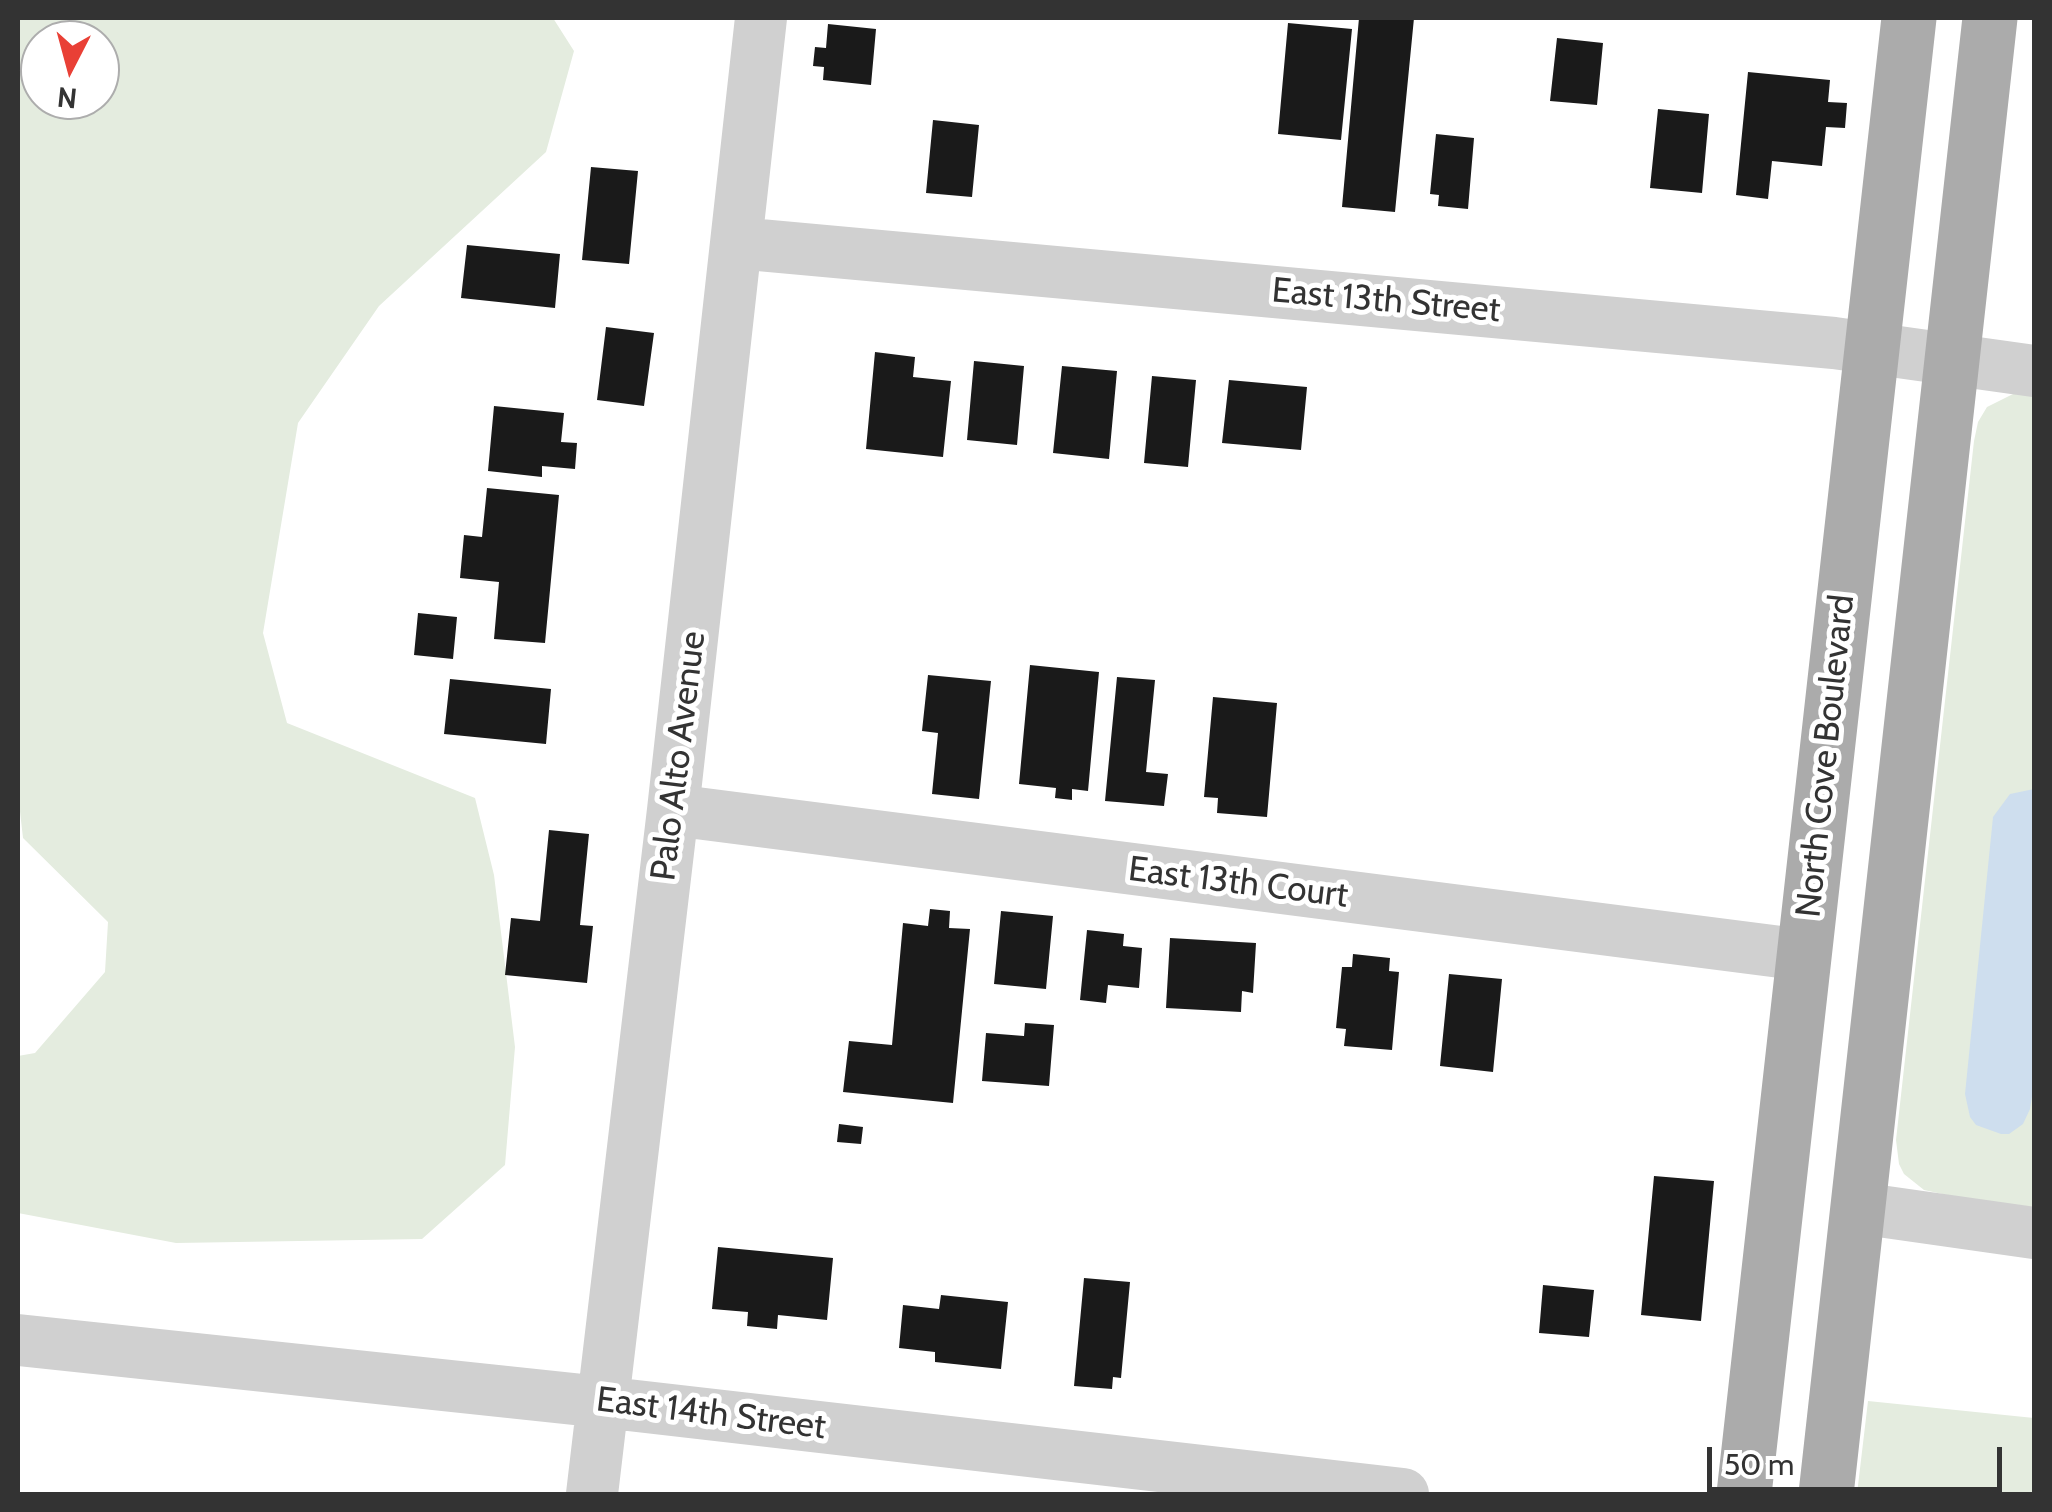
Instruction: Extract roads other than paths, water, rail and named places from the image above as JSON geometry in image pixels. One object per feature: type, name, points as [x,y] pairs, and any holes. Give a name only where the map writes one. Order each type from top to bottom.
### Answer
[{"type":"main road","name":"North Cove Boulevard","points":[[1744,1494],[1909,18]]},
{"type":"main road","points":[[1826,1494],[1990,18]]},
{"type":"street","name":"Palo Alto Avenue","points":[[592,1494],[761,18]]},
{"type":"street","name":"East 13th Street","points":[[737,243],[1872,348],[2034,370]]},
{"type":"street","name":"East 13th Court","points":[[673,810],[1804,955]]},
{"type":"street","points":[[1858,1208],[2034,1233]]},
{"type":"street","name":"East 14th Street","points":[[18,1340],[1403,1494]]},
{"type":"water","points":[[2034,789],[2034,1085],[2023,1124],[2009,1134],[2001,1134],[1976,1125],[1965,1094],[1993,817],[2010,794]]}]
